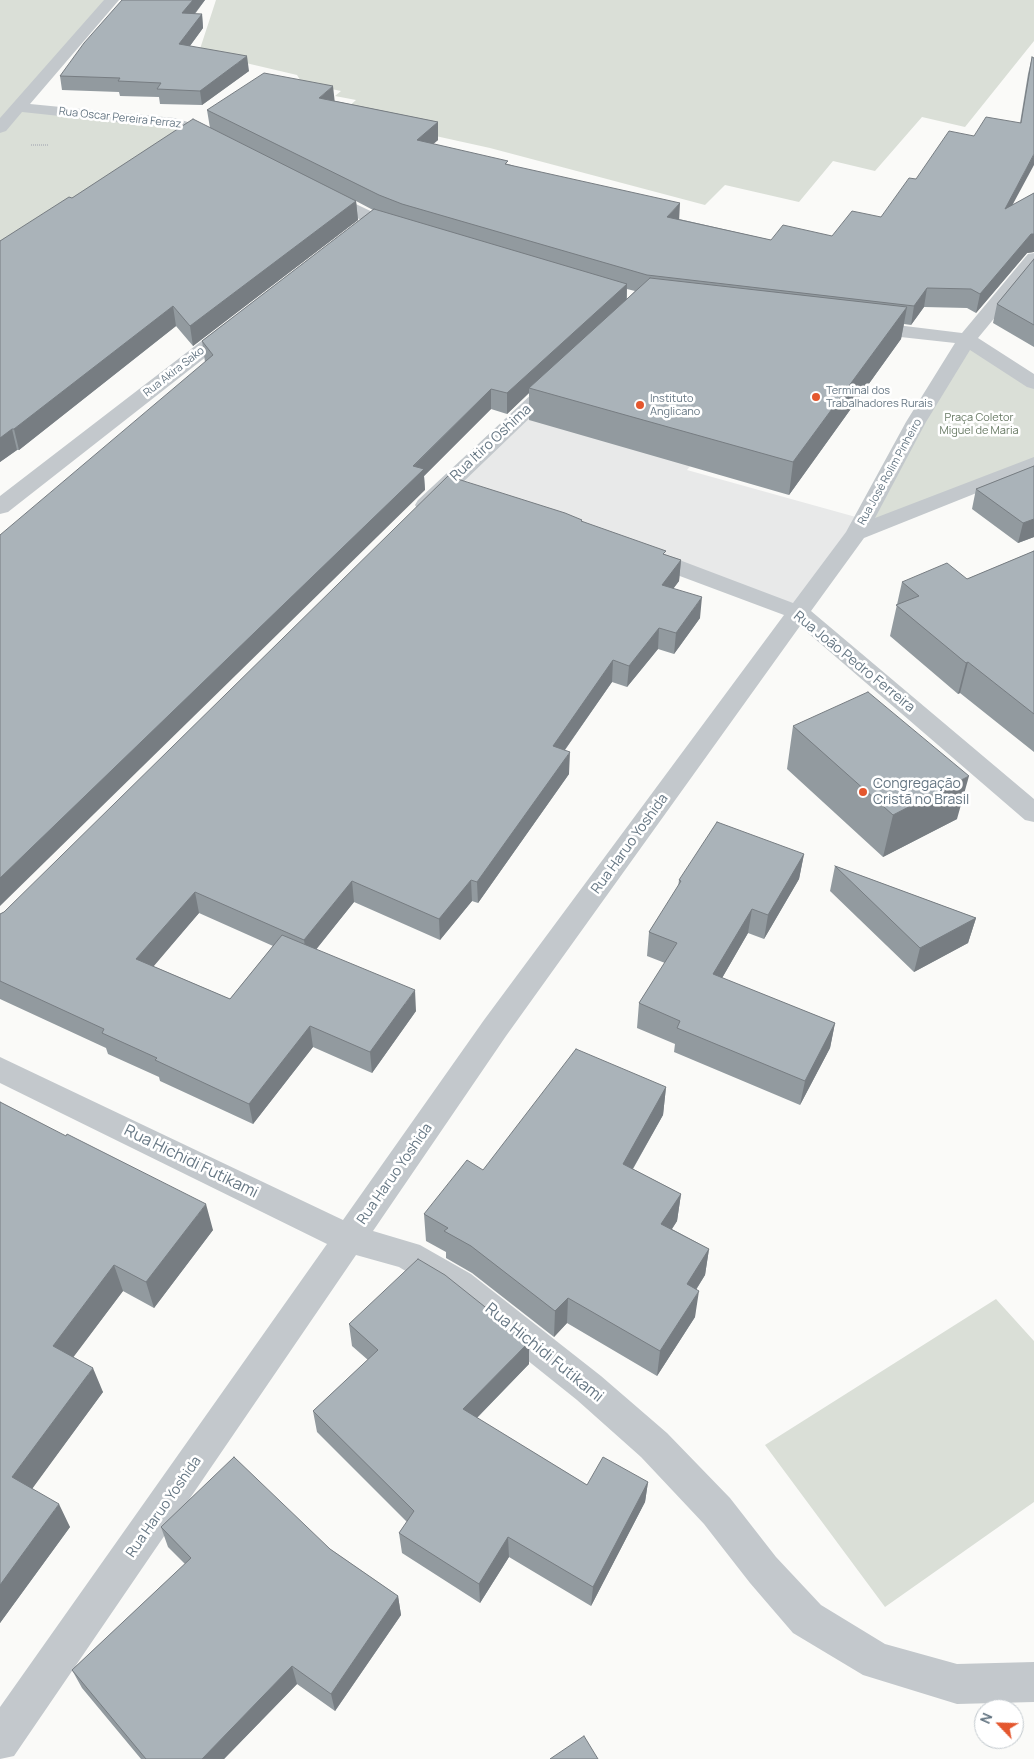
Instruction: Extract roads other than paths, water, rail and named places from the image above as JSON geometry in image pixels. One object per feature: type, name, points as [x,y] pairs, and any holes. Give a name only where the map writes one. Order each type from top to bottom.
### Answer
[{"type":"street","points":[[0,128],[112,0]]},
{"type":"street","name":"Rua Oscar Pereira Ferraz","points":[[17,107],[174,123],[188,126],[232,147]]},
{"type":"street","points":[[172,137],[188,126]]},
{"type":"street","points":[[310,187],[373,219],[415,233]]},
{"type":"street","points":[[357,231],[373,219]]},
{"type":"street","name":"Rua José Rolim Pinheiro","points":[[799,613],[856,533],[916,422],[967,339],[1034,258]]},
{"type":"street","name":"Rua Akira Sako","points":[[0,507],[248,315]]},
{"type":"street","points":[[849,325],[967,339],[1034,383]]},
{"type":"street","name":"Rua Itiro Oshima","points":[[408,523],[450,481],[572,368]]},
{"type":"street","points":[[856,533],[1034,463]]},
{"type":"street","points":[[450,481],[478,491]]},
{"type":"street","name":"Rua João Pedro Ferreira","points":[[624,547],[799,613],[1034,813]]},
{"type":"street","name":"Rua Haruo Yoshida","points":[[0,1742],[495,1028],[799,613]]},
{"type":"street","name":"Rua Hichidi Futikami","points":[[0,1069],[350,1239],[408,1255],[459,1285],[589,1388],[654,1445],[711,1504],[763,1570],[808,1619],[877,1661],[957,1684],[1034,1682]]},
{"type":"place","name":"Terminal dos Trabalhadores Rurais","points":[[816,397]]},
{"type":"place","name":"Instituto Anglicano","points":[[640,405]]},
{"type":"place","name":"Congregação Cristã no Brasil","points":[[863,792]]},
{"type":"park label","name":"Praça Coletor Miguel de Maria","points":[[979,424]]}]
